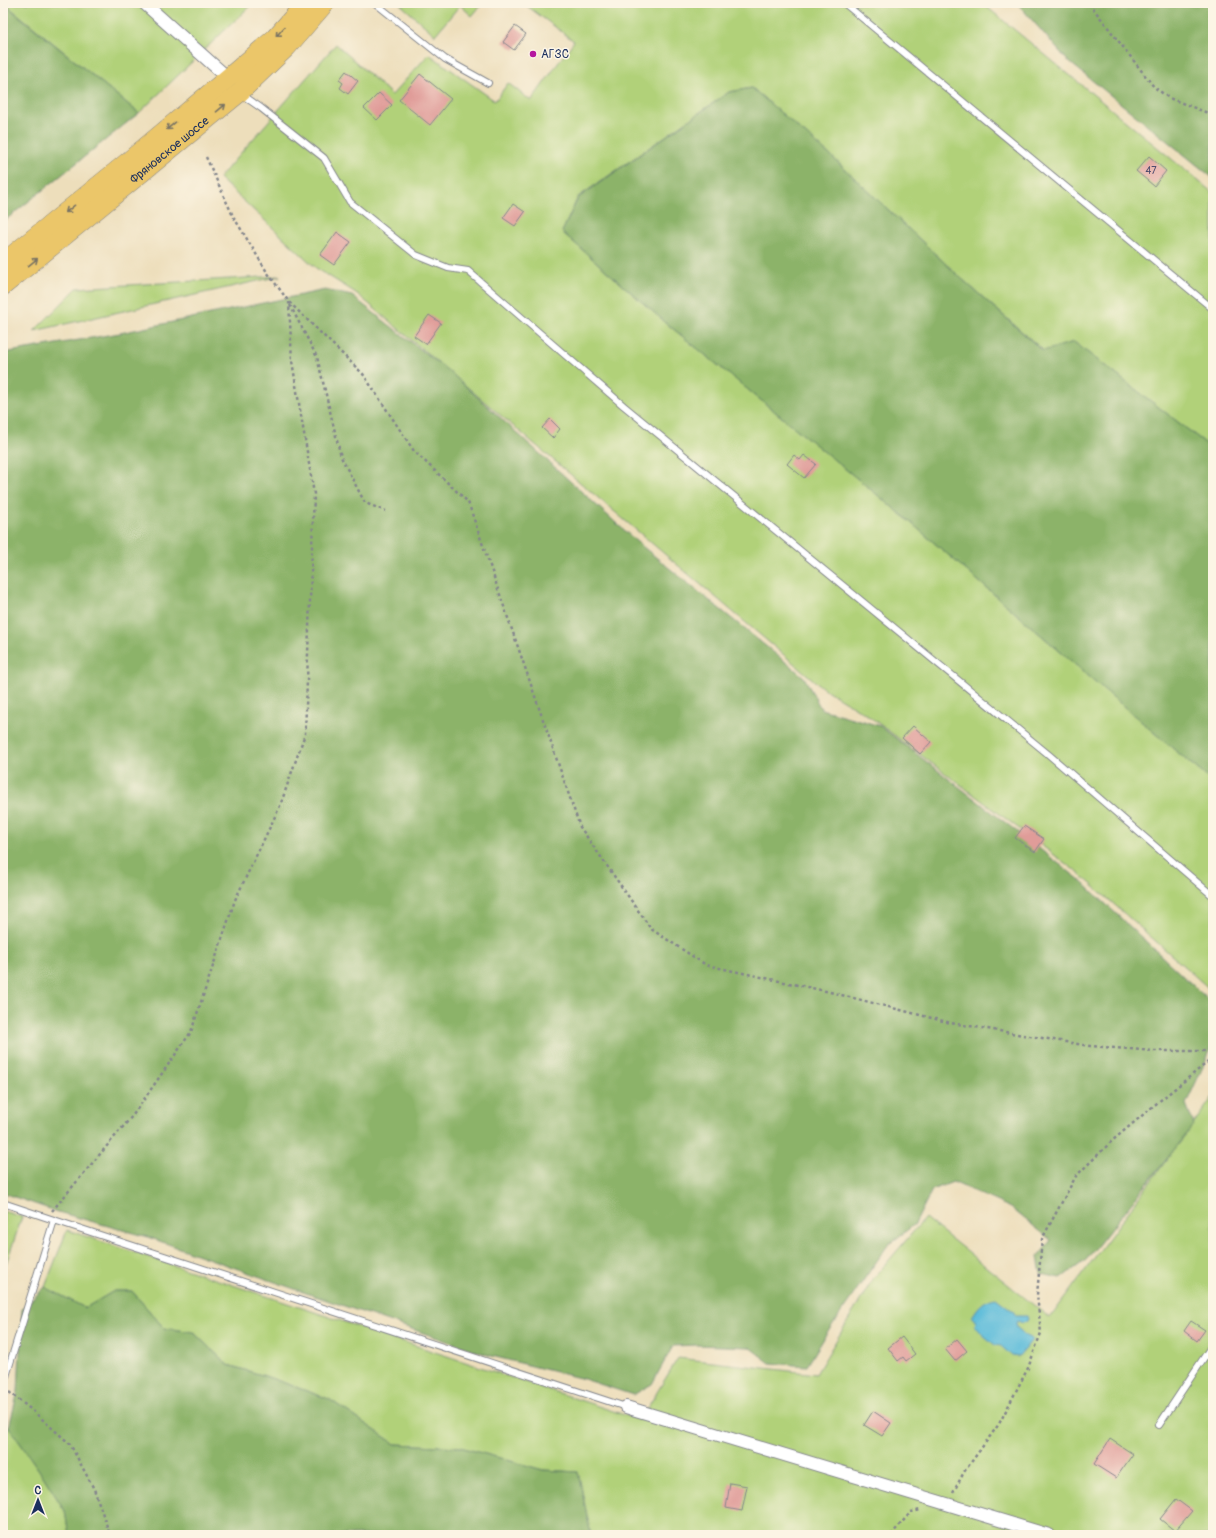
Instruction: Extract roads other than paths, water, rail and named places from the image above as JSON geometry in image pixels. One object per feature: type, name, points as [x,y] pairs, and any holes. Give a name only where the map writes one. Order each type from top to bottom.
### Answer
[{"type":"main road","name":"Фряновское шоссе","points":[[3,286],[234,86],[306,3]]},
{"type":"main road","name":"Фряновское шоссе","points":[[3,263],[124,166],[287,47],[325,3]]},
{"type":"street","points":[[144,3],[234,86]]},
{"type":"street","points":[[626,1407],[1049,1535]]},
{"type":"lane","points":[[375,3],[445,59],[488,83]]},
{"type":"lane","points":[[844,3],[1213,309]]},
{"type":"lane","points":[[234,86],[324,158],[350,202],[416,255],[448,268],[468,271],[624,406],[1048,754],[1213,896]]},
{"type":"lane","points":[[3,1203],[626,1407]]},
{"type":"lane","points":[[3,1387],[54,1220]]},
{"type":"lane","points":[[1159,1425],[1213,1344]]},
{"type":"water","points":[[996,1298],[1013,1311],[1016,1316],[1027,1316],[1027,1321],[1023,1323],[1017,1321],[1017,1328],[1022,1334],[1031,1338],[1032,1340],[1018,1357],[1012,1356],[1001,1346],[995,1345],[982,1334],[975,1325],[976,1322],[972,1317],[981,1304]]},
{"type":"place","name":"АГЗС","points":[[533,54]]}]
